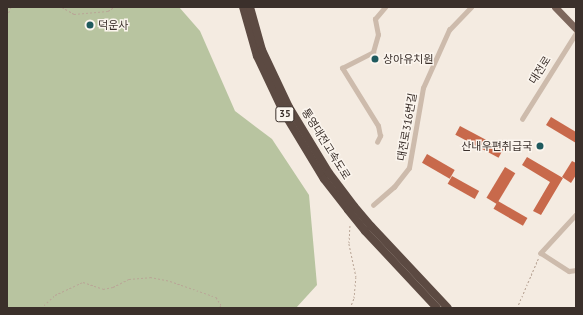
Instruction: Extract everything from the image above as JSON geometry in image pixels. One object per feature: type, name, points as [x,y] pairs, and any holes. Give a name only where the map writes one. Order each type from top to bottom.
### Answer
[{"type":"highway","name":"통영대전고속도로","points":[[243,7],[257,56],[284,113],[324,178],[437,308]]},
{"type":"highway","name":"통영대전고속도로","points":[[250,7],[262,50],[290,107],[351,208]]},
{"type":"highway","name":"통영대전고속도로","points":[[368,229],[448,308]]},
{"type":"main road","points":[[555,7],[576,29]]},
{"type":"street","points":[[377,142],[380,136],[378,126],[342,68],[373,52],[378,35],[376,19],[385,7]]},
{"type":"street","name":"대전로316번길","points":[[373,205],[394,187],[409,168],[423,88],[449,30],[471,7]]},
{"type":"street","name":"대전로","points":[[522,119],[576,33]]},
{"type":"street","points":[[576,215],[541,253],[569,271],[576,270]]},
{"type":"path","points":[[7,16],[11,7]]},
{"type":"path","points":[[62,7],[74,14],[108,11],[114,7]]},
{"type":"path","points":[[350,308],[354,298],[356,277],[349,243],[351,224]]},
{"type":"path","points":[[517,308],[541,253]]},
{"type":"path","points":[[42,308],[55,295],[83,282],[103,289],[113,287],[129,279],[150,277],[170,281],[216,297],[221,305],[219,308]]},
{"type":"green space","points":[[7,7],[179,7],[200,31],[235,111],[272,139],[309,195],[317,285],[296,308],[7,308]]},
{"type":"building","points":[[551,117],[576,132],[576,143],[546,125]]},
{"type":"building","points":[[460,126],[503,149],[499,158],[455,135]]},
{"type":"building","points":[[427,154],[455,170],[450,179],[422,163]]},
{"type":"building","points":[[527,157],[563,178],[541,215],[533,211],[550,182],[522,165]]},
{"type":"building","points":[[572,161],[576,163],[576,175],[571,183],[562,177]]},
{"type":"building","points":[[505,167],[515,173],[497,204],[486,198]]},
{"type":"building","points":[[452,176],[479,191],[475,199],[448,184]]},
{"type":"building","points":[[498,201],[527,218],[523,226],[494,209]]},
{"type":"place","name":"덕운사","points":[[90,25]]},
{"type":"place","name":"상아유치원","points":[[375,59]]},
{"type":"place","name":"산내우편취급국","points":[[540,146]]}]
